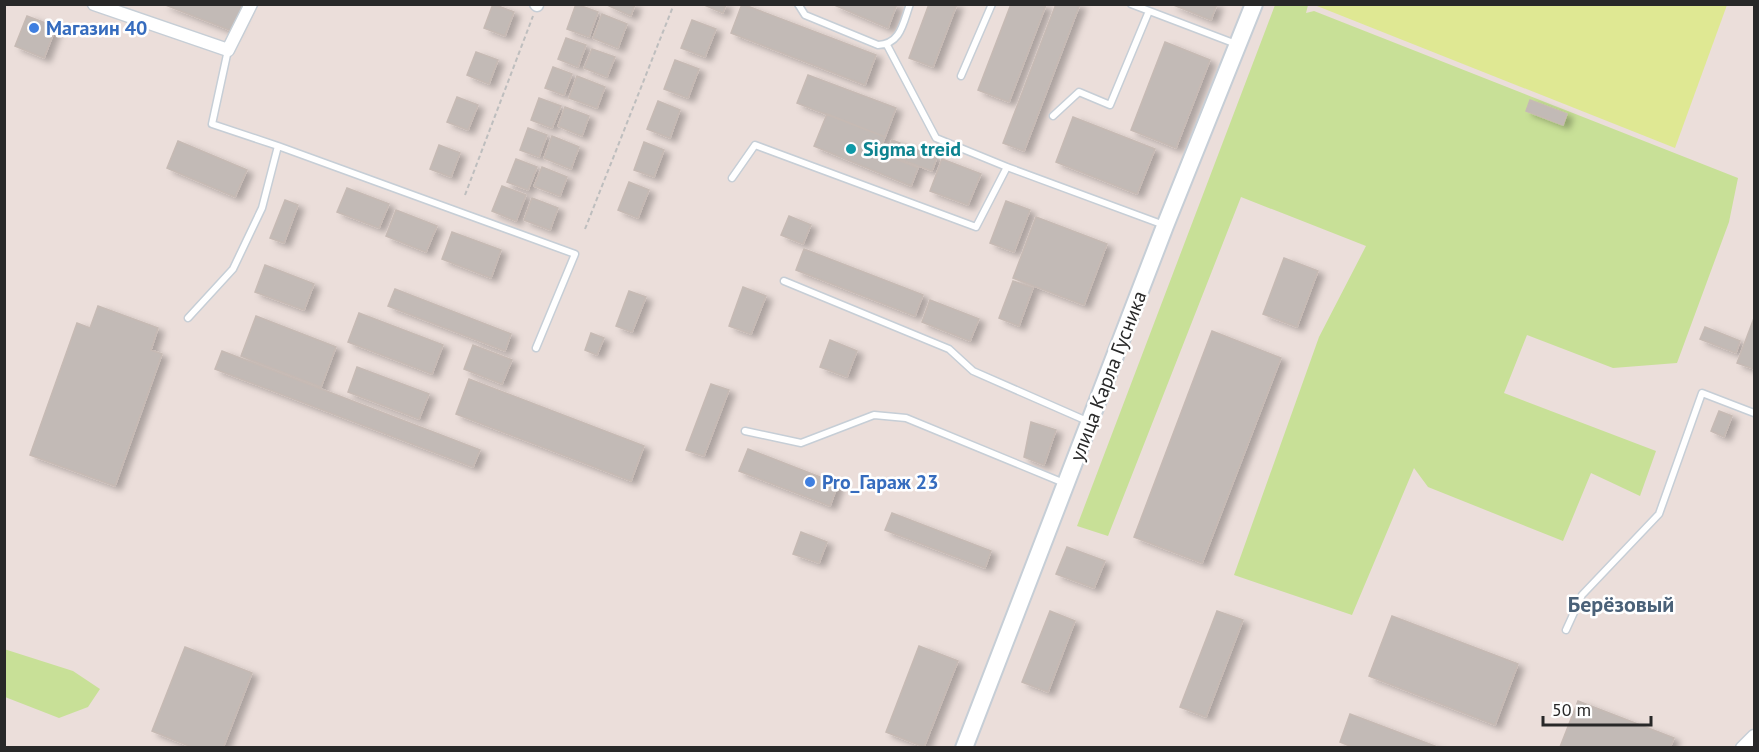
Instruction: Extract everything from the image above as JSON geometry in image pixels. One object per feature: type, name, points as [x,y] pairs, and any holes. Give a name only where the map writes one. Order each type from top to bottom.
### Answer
[{"type":"street","points":[[94,4],[228,50],[251,4]]},
{"type":"street","name":"улица Карла Гусника","points":[[964,747],[1091,423],[1165,226],[1254,4]]},
{"type":"street","points":[[1742,747],[1755,736]]},
{"type":"lane","points":[[798,4],[805,15],[878,45],[887,45],[897,39],[910,4]]},
{"type":"lane","points":[[961,76],[992,4]]},
{"type":"lane","points":[[1131,4],[1237,45]]},
{"type":"lane","points":[[1053,116],[1079,92],[1110,105],[1149,11]]},
{"type":"lane","points":[[887,45],[936,138],[1165,226]]},
{"type":"lane","points":[[228,50],[212,124],[575,254],[536,348]]},
{"type":"lane","points":[[188,318],[233,269],[262,208],[278,146]]},
{"type":"lane","points":[[732,178],[755,146],[976,227],[1007,167]]},
{"type":"lane","points":[[784,282],[949,348],[973,371],[1091,423]]},
{"type":"lane","points":[[1566,630],[1582,595],[1659,514],[1702,393],[1755,413]]},
{"type":"lane","points":[[745,431],[801,443],[874,415],[887,414],[906,418],[1067,484]]},
{"type":"path","points":[[585,229],[674,4]]},
{"type":"path","points":[[465,195],[536,5]]},
{"type":"green space","points":[[1312,4],[1727,4],[1727,5],[1675,148]]},
{"type":"green space","points":[[1275,5],[1308,5],[1306,13],[1314,11],[1738,178],[1729,222],[1677,363],[1613,368],[1527,335],[1504,393],[1656,451],[1640,496],[1591,473],[1563,541],[1428,487],[1414,468],[1352,615],[1234,575],[1319,337],[1366,246],[1241,197],[1108,536],[1077,526]]},
{"type":"green space","points":[[4,649],[73,671],[100,689],[88,707],[59,718],[5,697]]},
{"type":"building","points":[[163,4],[236,4],[242,7],[232,31]]},
{"type":"building","points":[[493,4],[514,12],[505,36],[484,28]]},
{"type":"building","points":[[576,4],[598,12],[589,37],[567,29]]},
{"type":"building","points":[[605,4],[635,4],[631,16]]},
{"type":"building","points":[[702,4],[726,4],[723,13]]},
{"type":"building","points":[[742,4],[876,55],[865,85],[731,33]]},
{"type":"building","points":[[832,4],[897,4],[888,28]]},
{"type":"building","points":[[929,4],[957,4],[933,67],[909,58]]},
{"type":"building","points":[[1011,4],[1046,5],[1009,102],[978,90]]},
{"type":"building","points":[[1056,4],[1080,4],[1024,151],[1003,143]]},
{"type":"building","points":[[1171,4],[1217,4],[1211,20]]},
{"type":"building","points":[[602,14],[627,24],[618,48],[593,38]]},
{"type":"building","points":[[27,16],[56,27],[44,58],[15,46]]},
{"type":"building","points":[[692,20],[716,29],[705,57],[681,48]]},
{"type":"building","points":[[566,38],[586,45],[578,67],[558,59]]},
{"type":"building","points":[[1165,42],[1210,60],[1176,148],[1131,130]]},
{"type":"building","points":[[592,49],[615,57],[607,77],[584,68]]},
{"type":"building","points":[[476,52],[498,60],[489,84],[467,75]]},
{"type":"building","points":[[675,60],[699,69],[688,98],[664,89]]},
{"type":"building","points":[[553,67],[572,74],[564,95],[545,88]]},
{"type":"building","points":[[808,75],[896,108],[885,137],[797,103]]},
{"type":"building","points":[[577,76],[605,87],[597,108],[569,98]]},
{"type":"building","points":[[457,97],[478,105],[468,130],[447,122]]},
{"type":"building","points":[[539,98],[561,106],[552,128],[531,120]]},
{"type":"building","points":[[1530,100],[1567,114],[1563,125],[1526,111]]},
{"type":"building","points":[[658,101],[680,110],[670,138],[647,129]]},
{"type":"building","points":[[565,107],[589,116],[582,136],[558,126]]},
{"type":"building","name":"Sigma treid","points":[[827,114],[885,137],[879,152],[918,168],[911,186],[814,146]]},
{"type":"building","points":[[1073,117],[1155,149],[1137,194],[1056,162]]},
{"type":"building","points":[[528,128],[547,135],[539,157],[520,150]]},
{"type":"building","points":[[552,136],[579,147],[571,169],[544,158]]},
{"type":"building","points":[[892,140],[937,157],[932,171],[887,154]]},
{"type":"building","points":[[178,141],[247,170],[235,197],[167,168]]},
{"type":"building","points":[[644,142],[664,150],[654,177],[634,170]]},
{"type":"building","points":[[439,145],[460,153],[451,177],[430,169]]},
{"type":"building","points":[[516,159],[537,167],[528,190],[507,182]]},
{"type":"building","points":[[942,159],[981,174],[968,205],[930,191]]},
{"type":"building","points":[[542,167],[567,177],[560,196],[534,186]]},
{"type":"building","points":[[629,182],[649,190],[638,218],[618,210]]},
{"type":"building","points":[[502,186],[526,195],[516,221],[492,211]]},
{"type":"building","points":[[347,188],[389,204],[379,228],[337,212]]},
{"type":"building","points":[[532,198],[558,208],[550,230],[524,220]]},
{"type":"building","points":[[285,200],[298,205],[284,243],[270,238]]},
{"type":"building","points":[[1006,201],[1030,210],[1014,252],[990,243]]},
{"type":"building","points":[[396,210],[437,226],[426,252],[386,236]]},
{"type":"building","points":[[789,216],[811,225],[803,244],[781,235]]},
{"type":"building","points":[[1036,217],[1107,244],[1084,305],[1013,278]]},
{"type":"building","points":[[452,232],[501,250],[491,278],[442,259]]},
{"type":"building","points":[[804,249],[923,295],[915,316],[796,270]]},
{"type":"building","points":[[1284,258],[1318,271],[1297,327],[1263,314]]},
{"type":"building","points":[[265,265],[314,284],[304,310],[255,292]]},
{"type":"building","points":[[1013,281],[1033,288],[1019,326],[999,318]]},
{"type":"building","points":[[743,287],[766,296],[751,334],[729,326]]},
{"type":"building","points":[[395,289],[511,334],[505,351],[388,306]]},
{"type":"building","points":[[629,291],[646,297],[632,332],[616,326]]},
{"type":"building","points":[[930,300],[979,319],[970,341],[922,322]]},
{"type":"building","points":[[98,306],[158,328],[151,350],[162,354],[115,486],[30,455],[77,323],[90,328]]},
{"type":"building","points":[[359,313],[443,345],[432,374],[348,342]]},
{"type":"building","points":[[256,316],[336,347],[321,387],[241,356]]},
{"type":"building","points":[[1754,318],[1754,369],[1737,363]]},
{"type":"building","points":[[1705,327],[1740,341],[1736,353],[1700,339]]},
{"type":"building","points":[[1212,331],[1281,358],[1202,563],[1134,537]]},
{"type":"building","points":[[591,333],[604,338],[597,355],[585,350]]},
{"type":"building","points":[[830,340],[857,351],[847,377],[820,367]]},
{"type":"building","points":[[473,345],[512,360],[502,384],[464,369]]},
{"type":"building","points":[[222,351],[480,450],[473,467],[215,369]]},
{"type":"building","points":[[357,367],[429,394],[419,419],[348,392]]},
{"type":"building","points":[[469,379],[644,446],[631,481],[456,414]]},
{"type":"building","points":[[711,384],[729,390],[704,456],[686,450]]},
{"type":"building","points":[[1719,411],[1732,416],[1724,437],[1711,431]]},
{"type":"building","points":[[1031,422],[1056,430],[1044,465],[1024,457]]},
{"type":"building","points":[[748,449],[838,484],[830,506],[739,471]]},
{"type":"building","points":[[892,513],[991,551],[985,568],[885,530]]},
{"type":"building","points":[[801,532],[827,542],[819,563],[793,554]]},
{"type":"building","points":[[1067,547],[1105,561],[1094,588],[1056,574]]},
{"type":"building","points":[[1050,611],[1075,621],[1048,692],[1022,682]]},
{"type":"building","points":[[1217,611],[1243,620],[1206,717],[1180,707]]},
{"type":"building","points":[[1392,616],[1518,664],[1495,725],[1369,676]]},
{"type":"building","points":[[919,646],[958,661],[924,747],[886,732]]},
{"type":"building","points":[[185,647],[252,673],[223,748],[194,748],[152,731]]},
{"type":"building","points":[[1578,701],[1674,738],[1670,748],[1560,747]]},
{"type":"building","points":[[1350,714],[1440,748],[1355,748],[1340,742]]},
{"type":"place","name":"Магазин 40","points":[[34,28]]},
{"type":"place","name":"Sigma treid","points":[[851,149]]},
{"type":"place","name":"Pro_Гараж 23","points":[[810,482]]},
{"type":"district","name":"Берёзовый","points":[[1621,604]]}]
